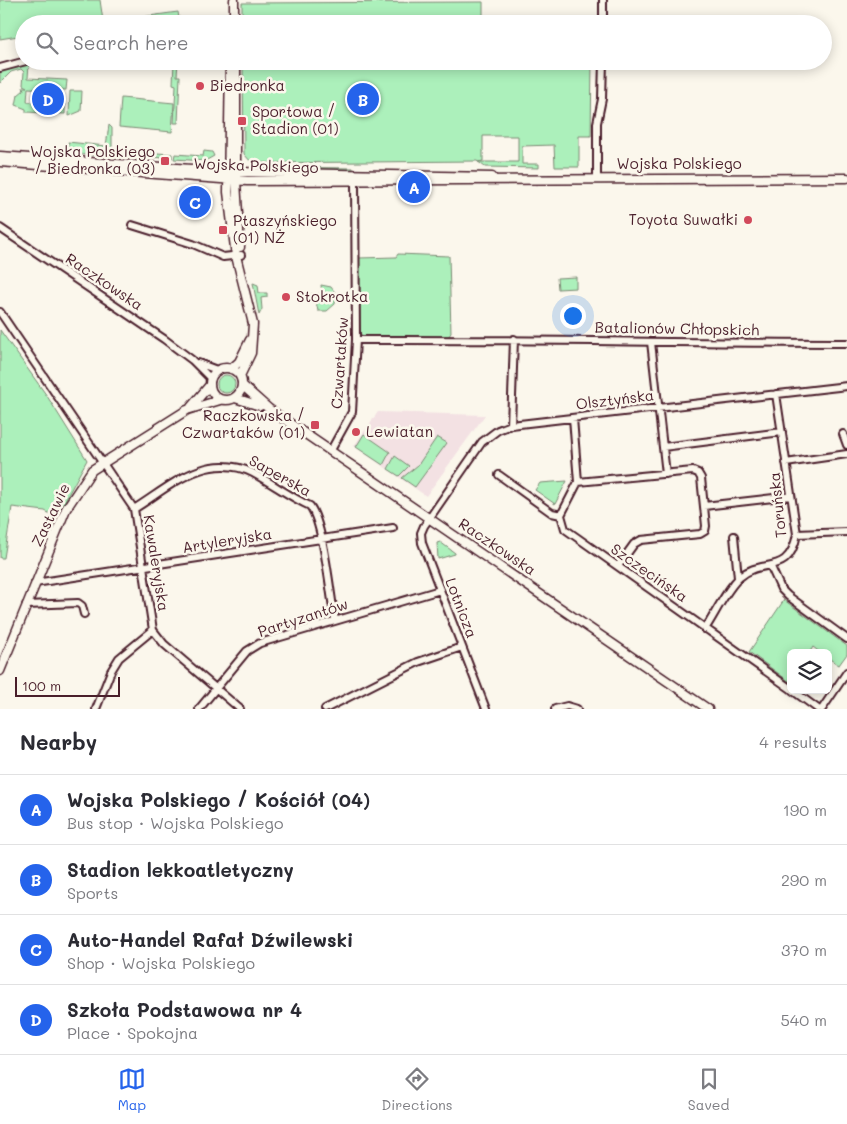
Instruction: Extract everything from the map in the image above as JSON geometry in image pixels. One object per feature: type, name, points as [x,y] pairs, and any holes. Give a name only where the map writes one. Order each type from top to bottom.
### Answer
[{"type":"street","points":[[234,0],[234,15]]},
{"type":"street","points":[[603,0],[603,15]]},
{"type":"street","points":[[0,68],[15,64]]},
{"type":"street","points":[[0,312],[102,464],[187,410],[220,400],[235,398],[242,385],[240,376],[251,353],[253,331],[227,180],[230,70]]},
{"type":"street","points":[[236,70],[236,181],[239,255]]},
{"type":"street","points":[[597,178],[598,123],[602,99],[602,70]]},
{"type":"street","name":"Wojska Polskiego","points":[[0,156],[228,172],[320,175],[476,175],[512,179]]},
{"type":"street","name":"Wojska Polskiego","points":[[0,162],[236,181],[476,182],[512,179],[597,178],[847,178]]},
{"type":"street","name":"Czwartaków","points":[[330,450],[352,412],[356,340],[355,182]]},
{"type":"street","points":[[132,225],[193,244],[223,256],[239,255]]},
{"type":"street","name":"Raczkowska","points":[[0,228],[192,360],[217,370]]},
{"type":"street","points":[[231,369],[245,352],[253,331]]},
{"type":"street","points":[[511,425],[514,339]]},
{"type":"street","name":"Batalionów Chłopskich","points":[[356,340],[514,339],[847,343]]},
{"type":"street","points":[[651,342],[666,474]]},
{"type":"street","name":"Raczkowska","points":[[192,360],[210,382]]},
{"type":"street","points":[[187,410],[210,382],[217,370],[231,369],[240,376]]},
{"type":"street","points":[[210,382],[213,395],[220,400]]},
{"type":"street","name":"Raczkowska","points":[[242,385],[269,409],[708,709]]},
{"type":"street","name":"Olsztyńska","points":[[429,517],[482,442],[498,430],[511,425],[847,386]]},
{"type":"street","name":"Toruńska","points":[[738,578],[749,570],[771,567],[786,558],[795,542],[797,534],[776,394]]},
{"type":"street","name":"Raczkowska","points":[[235,398],[269,409]]},
{"type":"street","points":[[561,515],[578,482],[573,418]]},
{"type":"street","points":[[663,447],[782,432]]},
{"type":"street","points":[[843,434],[847,445]]},
{"type":"street","points":[[786,463],[847,454]]},
{"type":"street","name":"Kawaleryjska","points":[[102,464],[134,509],[153,630],[164,644],[240,709]]},
{"type":"street","name":"Zastawie","points":[[0,671],[66,509],[92,470],[102,464]]},
{"type":"street","name":"Saperska","points":[[134,509],[200,468],[228,466],[254,474],[310,506],[314,511],[321,539],[335,620]]},
{"type":"street","points":[[578,482],[693,471],[698,473],[701,478],[705,532],[641,540],[634,544],[618,566]]},
{"type":"street","name":"Szczecińska","points":[[499,476],[552,512],[561,515],[565,529],[787,687]]},
{"type":"street","points":[[704,506],[791,496]]},
{"type":"street","name":"Lotnicza","points":[[429,517],[421,538],[486,709]]},
{"type":"street","name":"Artyleryjska","points":[[35,583],[393,528]]},
{"type":"street","points":[[797,534],[847,532]]},
{"type":"street","points":[[705,629],[738,578],[734,536]]},
{"type":"street","points":[[771,567],[781,589],[788,596],[847,639]]},
{"type":"street","name":"Partyzantów","points":[[198,709],[247,651],[260,643],[440,590]]},
{"type":"street","points":[[26,605],[78,603],[82,606],[84,614]]},
{"type":"street","points":[[96,709],[111,671],[119,658],[153,630]]},
{"type":"street","points":[[325,709],[418,662],[462,647]]},
{"type":"street","points":[[820,709],[847,672]]},
{"type":"street","name":"Szczecińska","points":[[797,694],[820,709]]},
{"type":"street","points":[[555,709],[567,706],[576,709]]},
{"type":"shaded area","points":[[378,412],[485,415],[426,496],[354,446]]},
{"type":"green space","points":[[0,0],[100,0],[102,15],[15,15],[15,36],[0,39]]},
{"type":"green space","points":[[483,2],[483,15],[242,15],[242,3]]},
{"type":"green space","points":[[178,12],[178,15],[156,15]]},
{"type":"green space","points":[[15,67],[15,70],[18,70],[11,72],[0,83],[0,71]]},
{"type":"green space","points":[[22,70],[29,70],[28,78],[67,80],[66,90],[28,88],[27,102],[65,104],[65,114],[26,112],[26,109],[16,105],[18,95],[24,90],[23,87],[27,87],[23,85],[24,72]]},
{"type":"green space","points":[[174,70],[177,70],[177,76],[180,76],[178,123],[174,123],[176,85],[173,84]]},
{"type":"green space","points":[[243,70],[592,70],[591,136],[579,136],[579,167],[555,167],[554,145],[522,146],[522,164],[539,164],[539,168],[485,167],[478,162],[252,163],[244,154]],"holes":[[[483,136],[518,136],[518,162],[478,162],[483,161]]]},
{"type":"green space","points":[[70,91],[82,91],[81,111],[69,116]]},
{"type":"green space","points":[[121,98],[174,103],[172,132],[119,127]]},
{"type":"green space","points":[[109,125],[112,128],[112,153],[109,156],[68,154],[68,142],[106,146]]},
{"type":"green space","points":[[126,151],[172,154],[172,158],[140,157],[139,155],[128,154],[126,156]]},
{"type":"green space","points":[[204,151],[212,152],[214,156],[205,161],[174,159],[175,154],[203,156]]},
{"type":"green space","points":[[254,167],[353,168],[353,172],[253,171]]},
{"type":"green space","points":[[398,254],[449,256],[451,333],[448,337],[363,337],[360,333],[359,258],[396,257]]},
{"type":"green space","points":[[576,277],[576,288],[558,289],[557,278]]},
{"type":"green space","points":[[253,283],[258,285],[259,293],[267,293],[267,297],[261,298],[262,309],[259,315]]},
{"type":"green space","points":[[321,285],[331,287],[336,294],[335,304],[327,311],[318,311],[315,297],[304,298],[304,295],[322,293]]},
{"type":"green space","points":[[0,330],[47,396],[87,460],[56,517],[45,511],[12,507],[4,558],[0,558]]},
{"type":"green space","points":[[226,375],[232,378],[235,384],[232,390],[226,393],[220,390],[217,384],[220,378]]},
{"type":"green space","points":[[364,434],[390,452],[383,465],[356,447]]},
{"type":"green space","points":[[437,437],[447,443],[415,487],[402,478],[418,465]]},
{"type":"green space","points":[[395,456],[409,466],[399,476],[388,469]]},
{"type":"green space","points":[[567,481],[555,504],[535,490],[540,483]]},
{"type":"green space","points":[[440,542],[455,554],[438,559],[437,543]]},
{"type":"green space","points":[[784,600],[847,646],[847,654],[839,665],[832,661],[832,649],[816,649],[813,647],[812,649],[787,649],[787,680],[749,652]]},
{"type":"place","name":"Biedronka","points":[[200,86]]},
{"type":"place","name":"Szkoła Podstawowa nr 4","points":[[48,99]]},
{"type":"place","name":"Stadion lekkoatletyczny","points":[[363,99]]},
{"type":"place","name":"Sportowa / Stadion (01)","points":[[242,121]]},
{"type":"place","name":"Wojska Polskiego / Biedronka (03)","points":[[165,161]]},
{"type":"place","name":"Wojska Polskiego / Kościół (04)","points":[[414,187]]},
{"type":"place","name":"Auto-Handel Rafał Dźwilewski","points":[[195,202]]},
{"type":"place","name":"Toyota Suwałki","points":[[748,220]]},
{"type":"place","name":"Ptaszyńskiego (01) NŻ","points":[[223,230]]},
{"type":"place","name":"Stokrotka","points":[[286,297]]},
{"type":"place","name":"Raczkowska / Czwartaków (01)","points":[[315,425]]},
{"type":"place","name":"Lewiatan","points":[[356,432]]}]
